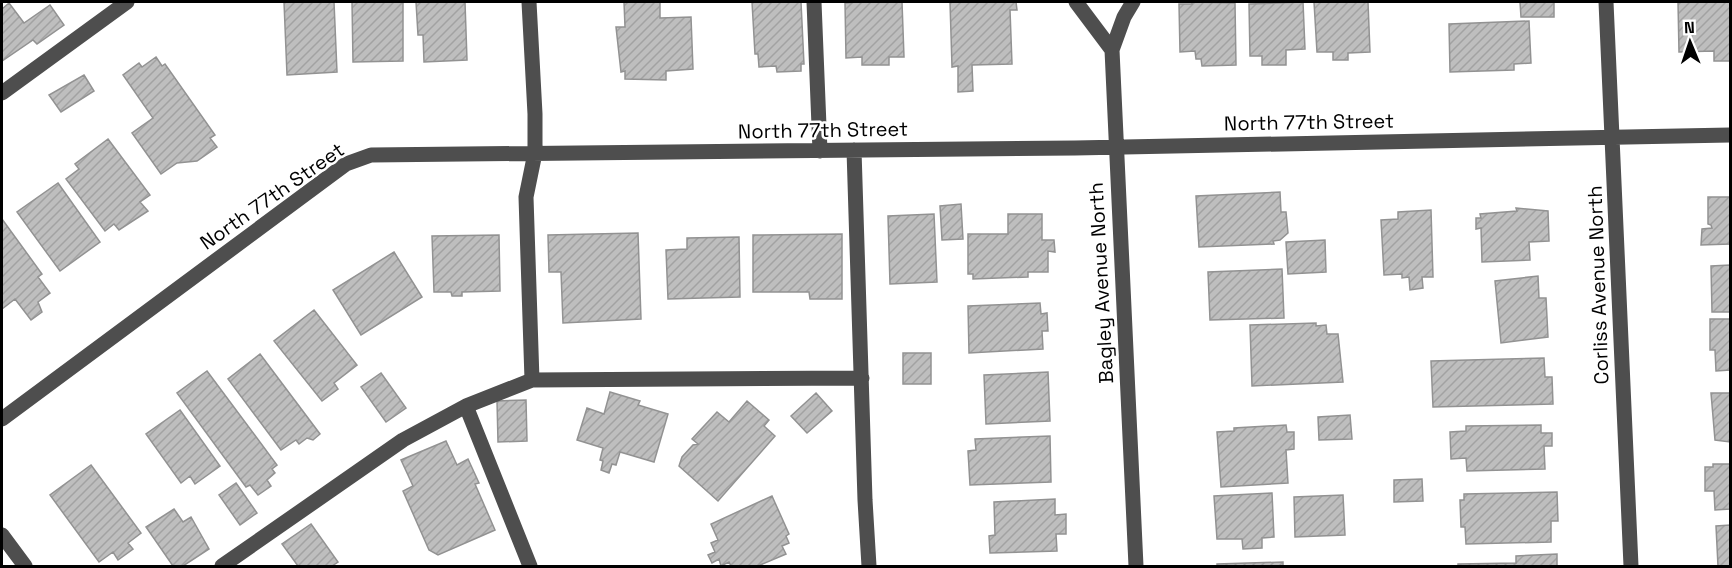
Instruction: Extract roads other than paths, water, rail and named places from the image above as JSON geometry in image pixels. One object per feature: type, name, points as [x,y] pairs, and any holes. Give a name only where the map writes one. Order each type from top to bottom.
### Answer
[{"type":"street","points":[[2,93],[127,2]]},
{"type":"street","points":[[529,2],[535,153],[526,197],[532,380]]},
{"type":"street","points":[[814,2],[820,151]]},
{"type":"street","points":[[1076,2],[1112,50]]},
{"type":"street","name":"Bagley Avenue North","points":[[1133,2],[1124,17],[1112,50],[1136,567]]},
{"type":"street","name":"Corliss Avenue North","points":[[1606,2],[1631,567]]},
{"type":"street","name":"North 77th Street","points":[[2,419],[346,164],[371,155],[1115,147],[1731,135]]},
{"type":"street","points":[[854,150],[869,567]]},
{"type":"street","points":[[222,567],[403,440],[466,406],[532,380],[862,378]]},
{"type":"street","points":[[466,406],[530,567]]},
{"type":"street","points":[[2,534],[25,567]]}]
